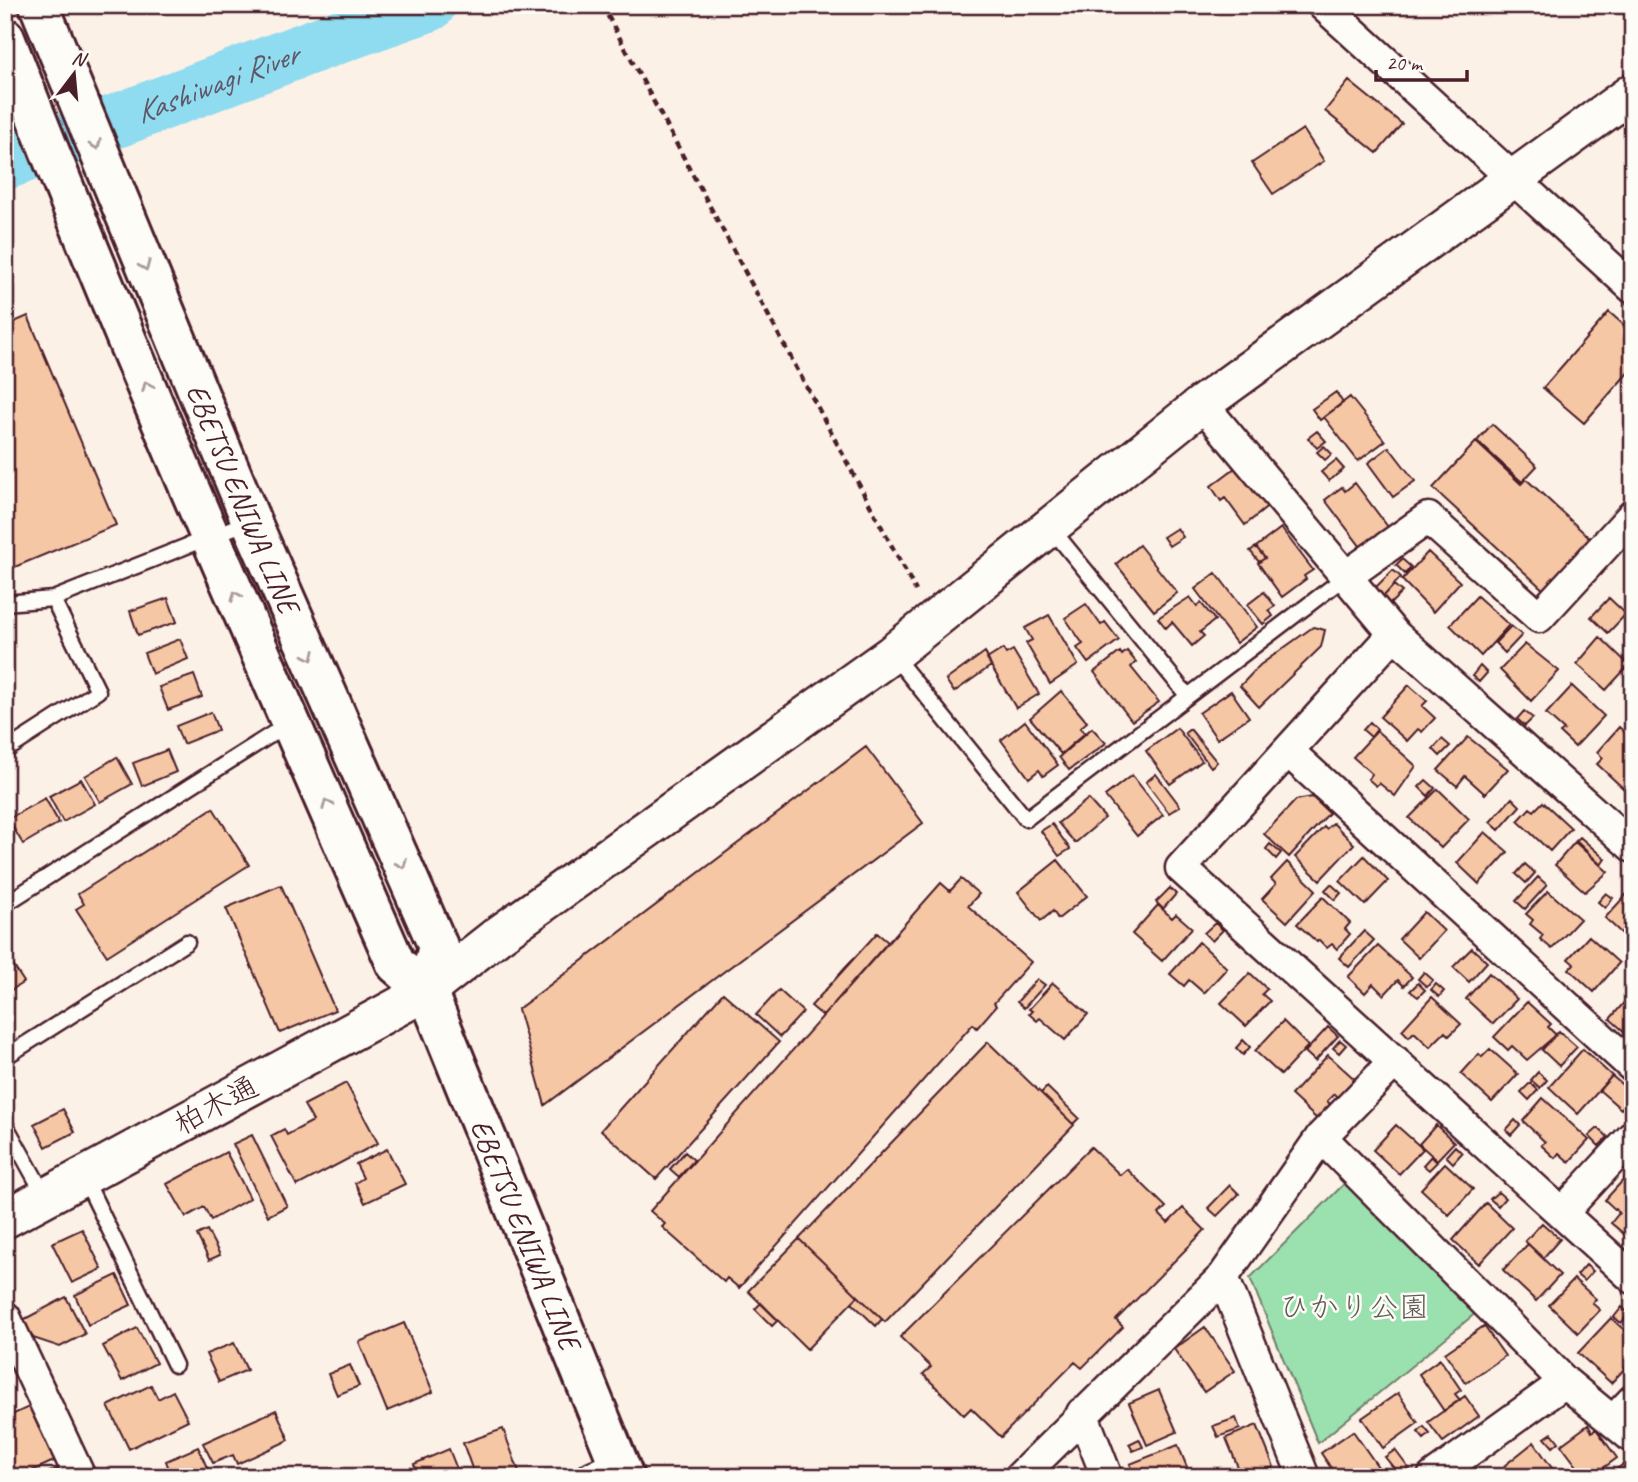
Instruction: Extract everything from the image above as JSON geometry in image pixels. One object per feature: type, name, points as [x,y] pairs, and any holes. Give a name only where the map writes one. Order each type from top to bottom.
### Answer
[{"type":"main road","name":"EBETSU ENIWA LINE","points":[[39,5],[251,521],[438,946],[427,991]]},
{"type":"main road","name":"EBETSU ENIWA LINE","points":[[5,37],[77,219],[210,537],[396,964],[427,991],[612,1473]]},
{"type":"street","points":[[1323,5],[1633,288]]},
{"type":"street","name":"柏木通","points":[[5,1219],[427,991],[497,936],[892,654],[1202,404],[1633,92]]},
{"type":"street","points":[[1202,404],[1394,634],[1632,845]]},
{"type":"street","points":[[1345,578],[1428,518],[1539,617],[1633,515]]},
{"type":"street","points":[[1394,634],[1181,868],[1633,1278]]},
{"type":"street","points":[[1289,752],[1633,1067]]},
{"type":"street","points":[[1020,1477],[1223,1277],[1321,1137],[1395,1061]]},
{"type":"street","points":[[1562,1213],[1633,1136]]},
{"type":"street","points":[[1321,1137],[1565,1382],[1627,1419]]},
{"type":"street","points":[[1223,1277],[1304,1477]]},
{"type":"street","points":[[5,1317],[80,1477]]},
{"type":"street","points":[[1433,1477],[1565,1382]]},
{"type":"street","points":[[1082,1413],[1107,1477]]},
{"type":"lane","points":[[5,603],[53,599],[251,521]]},
{"type":"lane","points":[[1050,527],[1187,695]]},
{"type":"lane","points":[[892,654],[1026,819],[1345,578]]},
{"type":"lane","points":[[5,751],[99,691],[53,599]]},
{"type":"lane","points":[[5,904],[291,722]]},
{"type":"lane","points":[[5,1057],[187,943]]},
{"type":"lane","points":[[5,1124],[46,1197]]},
{"type":"lane","points":[[84,1177],[175,1365]]},
{"type":"path","points":[[602,5],[932,620]]},
{"type":"green space","name":"ひかり公園","points":[[1345,1183],[1477,1312],[1318,1443],[1250,1278]]},
{"type":"building","points":[[1349,81],[1402,124],[1377,153],[1325,111]]},
{"type":"building","points":[[1303,129],[1324,161],[1273,194],[1252,163]]},
{"type":"building","points":[[1609,312],[1633,333],[1633,367],[1584,423],[1543,388]]},
{"type":"building","points":[[28,316],[116,525],[5,571],[5,326]]},
{"type":"building","points":[[1336,392],[1343,403],[1320,420],[1312,409]]},
{"type":"building","points":[[1350,397],[1385,441],[1358,461],[1324,417]]},
{"type":"building","points":[[1492,424],[1537,466],[1522,482],[1477,441]]},
{"type":"building","points":[[1317,431],[1326,441],[1317,448],[1308,438]]},
{"type":"building","points":[[1476,442],[1521,484],[1526,479],[1594,542],[1547,593],[1433,488]]},
{"type":"building","points":[[1324,446],[1332,454],[1325,460],[1317,452]]},
{"type":"building","points":[[1389,447],[1415,481],[1393,497],[1368,463]]},
{"type":"building","points":[[1336,460],[1344,469],[1329,481],[1321,472]]},
{"type":"building","points":[[1239,465],[1270,505],[1245,525],[1225,498],[1221,501],[1211,486]]},
{"type":"building","points":[[1355,483],[1391,531],[1364,551],[1325,500],[1342,487],[1345,491]]},
{"type":"building","points":[[1177,528],[1183,537],[1169,546],[1163,537]]},
{"type":"building","points":[[1281,528],[1313,570],[1304,576],[1306,579],[1282,597],[1258,563],[1265,558],[1256,547]]},
{"type":"building","points":[[1139,545],[1177,593],[1154,611],[1116,564]]},
{"type":"building","points":[[1256,547],[1265,558],[1259,562],[1250,551]]},
{"type":"building","points":[[1428,552],[1460,582],[1433,612],[1402,580]]},
{"type":"building","points":[[1402,559],[1411,567],[1405,574],[1396,565]]},
{"type":"building","points":[[1393,570],[1401,577],[1383,597],[1374,589]]},
{"type":"building","points":[[1216,573],[1257,627],[1236,643],[1195,589]]},
{"type":"building","points":[[1394,585],[1402,592],[1390,604],[1383,597]]},
{"type":"building","points":[[1264,592],[1275,606],[1269,610],[1273,616],[1263,624],[1247,605]]},
{"type":"building","points":[[1477,596],[1509,625],[1481,656],[1450,625]]},
{"type":"building","points":[[1190,597],[1197,606],[1201,603],[1215,620],[1200,632],[1204,636],[1192,646],[1172,622],[1166,628],[1158,618]]},
{"type":"building","points":[[168,598],[177,622],[138,635],[130,611]]},
{"type":"building","points":[[1609,598],[1626,614],[1608,633],[1591,617]]},
{"type":"building","points":[[1086,604],[1101,625],[1105,622],[1119,640],[1088,663],[1077,648],[1083,644],[1065,618]]},
{"type":"building","points":[[1049,615],[1078,665],[1050,684],[1026,643],[1032,640],[1025,628]]},
{"type":"building","points":[[1511,626],[1522,635],[1505,653],[1495,643]]},
{"type":"building","points":[[1313,627],[1325,630],[1321,647],[1259,707],[1240,686],[1260,665]]},
{"type":"building","points":[[1600,637],[1629,665],[1606,690],[1577,664]]},
{"type":"building","points":[[180,639],[188,659],[152,674],[144,653]]},
{"type":"building","points":[[1525,644],[1559,671],[1531,701],[1500,670]]},
{"type":"building","points":[[1003,649],[1006,654],[1013,650],[1039,694],[1016,708],[987,659]]},
{"type":"building","points":[[1127,651],[1136,662],[1131,667],[1159,702],[1132,721],[1094,672],[1120,652],[1122,655]]},
{"type":"building","points":[[985,652],[991,666],[954,692],[946,680]]},
{"type":"building","points":[[1480,666],[1487,673],[1479,682],[1472,676]]},
{"type":"building","points":[[194,675],[202,697],[168,710],[159,687]]},
{"type":"building","points":[[1409,685],[1427,701],[1422,706],[1435,718],[1422,732],[1418,729],[1407,741],[1380,717]]},
{"type":"building","points":[[1572,686],[1604,716],[1575,747],[1560,733],[1564,730],[1546,714]]},
{"type":"building","points":[[1061,691],[1087,722],[1080,728],[1085,733],[1061,754],[1030,718]]},
{"type":"building","points":[[1231,691],[1249,717],[1217,739],[1199,713]]},
{"type":"building","points":[[1524,711],[1533,718],[1525,726],[1517,719]]},
{"type":"building","points":[[211,712],[218,730],[183,744],[176,726]]},
{"type":"building","points":[[1025,721],[1058,765],[1043,776],[1039,770],[1029,778],[1001,740]]},
{"type":"building","points":[[1370,722],[1377,729],[1371,737],[1363,730]]},
{"type":"building","points":[[1619,727],[1633,740],[1633,779],[1624,789],[1597,764],[1603,758],[1597,752]]},
{"type":"building","points":[[1092,728],[1106,743],[1069,770],[1059,757]]},
{"type":"building","points":[[1177,728],[1202,761],[1170,784],[1146,751]]},
{"type":"building","points":[[1190,729],[1217,762],[1211,767],[1185,733]]},
{"type":"building","points":[[1377,731],[1416,766],[1395,796],[1379,783],[1376,786],[1368,779],[1372,774],[1353,757]]},
{"type":"building","points":[[1468,737],[1508,769],[1485,794],[1465,776],[1457,786],[1438,770]]},
{"type":"building","points":[[1442,739],[1450,746],[1440,756],[1433,749]]},
{"type":"building","points":[[866,747],[923,823],[545,1105],[518,1009]]},
{"type":"building","points":[[167,750],[176,772],[142,786],[133,763]]},
{"type":"building","points":[[117,757],[132,784],[100,802],[85,776]]},
{"type":"building","points":[[1156,774],[1180,806],[1169,813],[1146,782]]},
{"type":"building","points":[[1132,775],[1163,815],[1137,836],[1105,796]]},
{"type":"building","points":[[81,779],[95,804],[63,822],[49,796]]},
{"type":"building","points":[[1426,780],[1435,788],[1428,796],[1419,787]]},
{"type":"building","points":[[1438,789],[1469,819],[1441,848],[1409,818]]},
{"type":"building","points":[[1312,797],[1329,813],[1289,857],[1264,834],[1296,800]]},
{"type":"building","points":[[45,798],[59,823],[23,844],[8,819]]},
{"type":"building","points":[[1512,798],[1520,806],[1499,830],[1490,822]]},
{"type":"building","points":[[1088,799],[1105,818],[1075,843],[1058,823]]},
{"type":"building","points":[[1543,802],[1571,828],[1550,851],[1518,821],[1530,808],[1534,811]]},
{"type":"building","points":[[213,808],[249,865],[107,956],[76,909],[84,904],[78,894]]},
{"type":"building","points":[[1333,823],[1354,844],[1320,880],[1295,857],[1324,827],[1326,829]]},
{"type":"building","points":[[1052,824],[1070,849],[1059,856],[1041,831]]},
{"type":"building","points":[[1485,832],[1508,852],[1479,884],[1457,863]]},
{"type":"building","points":[[1580,837],[1605,859],[1601,865],[1576,841]]},
{"type":"building","points":[[1575,842],[1608,872],[1585,892],[1555,865]]},
{"type":"building","points":[[1270,844],[1281,853],[1276,859],[1266,849]]},
{"type":"building","points":[[1364,856],[1388,881],[1365,905],[1340,881]]},
{"type":"building","points":[[1058,860],[1087,896],[1058,919],[1053,911],[1041,921],[1018,892]]},
{"type":"building","points":[[1287,862],[1316,890],[1287,922],[1262,899],[1276,884],[1271,879]]},
{"type":"building","points":[[1525,864],[1535,873],[1526,883],[1516,874]]},
{"type":"building","points":[[1538,877],[1547,885],[1525,909],[1516,901]]},
{"type":"building","points":[[961,879],[979,894],[968,906],[1031,962],[994,1003],[996,1006],[977,1028],[973,1024],[739,1288],[727,1278],[724,1282],[662,1227],[665,1224],[650,1211],[941,883],[950,891]]},
{"type":"building","points":[[1331,884],[1341,893],[1335,900],[1325,890]]},
{"type":"building","points":[[281,885],[335,1010],[280,1033],[226,908]]},
{"type":"building","points":[[1633,887],[1633,944],[1605,918]]},
{"type":"building","points":[[1170,888],[1176,894],[1163,909],[1156,902]]},
{"type":"building","points":[[1548,891],[1580,919],[1552,949],[1540,939],[1543,935],[1530,924],[1533,920],[1526,914]]},
{"type":"building","points":[[1606,893],[1613,898],[1605,908],[1598,902]]},
{"type":"building","points":[[1323,897],[1350,923],[1345,929],[1350,934],[1337,949],[1332,944],[1327,948],[1319,940],[1317,942],[1297,924]]},
{"type":"building","points":[[1158,905],[1172,918],[1176,914],[1192,928],[1162,961],[1132,934]]},
{"type":"building","points":[[1424,912],[1444,931],[1419,958],[1399,939]]},
{"type":"building","points":[[1215,923],[1223,930],[1212,941],[1204,933]]},
{"type":"building","points":[[1364,931],[1374,940],[1349,967],[1339,958]]},
{"type":"building","points":[[877,933],[888,942],[823,1016],[811,1006]]},
{"type":"building","points":[[1589,936],[1619,963],[1594,992],[1569,969],[1574,964],[1568,959]]},
{"type":"building","points":[[1199,942],[1227,968],[1204,993],[1189,980],[1184,986],[1170,974]]},
{"type":"building","points":[[1378,946],[1412,977],[1404,986],[1398,980],[1384,995],[1373,984],[1365,993],[1348,977]]},
{"type":"building","points":[[1472,948],[1487,962],[1469,982],[1453,967]]},
{"type":"building","points":[[5,953],[24,982],[5,994]]},
{"type":"building","points":[[1424,972],[1433,980],[1427,987],[1418,979]]},
{"type":"building","points":[[1250,973],[1267,989],[1262,994],[1270,1001],[1246,1026],[1221,1003]]},
{"type":"building","points":[[1489,973],[1517,999],[1493,1024],[1466,999]]},
{"type":"building","points":[[1037,979],[1045,985],[1024,1008],[1017,1002]]},
{"type":"building","points":[[1053,983],[1088,1014],[1065,1040],[1040,1018],[1037,1021],[1029,1014],[1032,1011],[1029,1009]]},
{"type":"building","points":[[1418,983],[1425,990],[1418,997],[1410,991]]},
{"type":"building","points":[[1436,984],[1444,991],[1439,997],[1431,990]]},
{"type":"building","points":[[779,990],[803,1012],[780,1037],[756,1015]]},
{"type":"building","points":[[723,993],[779,1042],[656,1179],[601,1130]]},
{"type":"building","points":[[1432,997],[1461,1024],[1449,1036],[1445,1032],[1430,1047],[1414,1032],[1409,1037],[1402,1030]]},
{"type":"building","points":[[1626,1000],[1633,1005],[1633,1030],[1628,1035],[1610,1019]]},
{"type":"building","points":[[1527,1002],[1551,1024],[1548,1027],[1556,1035],[1527,1060],[1512,1046],[1508,1050],[1494,1037]]},
{"type":"building","points":[[1283,1021],[1308,1046],[1281,1075],[1255,1051]]},
{"type":"building","points":[[1328,1027],[1338,1036],[1315,1061],[1305,1052]]},
{"type":"building","points":[[1559,1031],[1577,1047],[1559,1066],[1542,1050]]},
{"type":"building","points":[[1243,1040],[1250,1047],[1243,1055],[1236,1048]]},
{"type":"building","points":[[1340,1040],[1346,1045],[1339,1053],[1333,1048]]},
{"type":"building","points":[[988,1042],[1074,1125],[885,1322],[799,1239]]},
{"type":"building","points":[[1490,1049],[1518,1074],[1492,1102],[1461,1074],[1479,1054],[1482,1057]]},
{"type":"building","points":[[1583,1049],[1612,1076],[1578,1114],[1549,1087]]},
{"type":"building","points":[[1328,1055],[1359,1083],[1342,1102],[1334,1094],[1327,1101],[1331,1105],[1318,1120],[1291,1095]]},
{"type":"building","points":[[1538,1072],[1547,1080],[1540,1088],[1531,1080]]},
{"type":"building","points":[[1612,1076],[1633,1094],[1621,1109],[1599,1090]]},
{"type":"building","points":[[346,1083],[378,1143],[297,1186],[271,1136],[284,1129],[287,1135],[313,1121],[304,1105]]},
{"type":"building","points":[[1530,1083],[1538,1090],[1529,1100],[1521,1092]]},
{"type":"building","points":[[1047,1087],[1079,1118],[1073,1124],[1041,1093]]},
{"type":"building","points":[[1543,1098],[1589,1140],[1569,1162],[1559,1153],[1555,1158],[1541,1145],[1545,1142],[1523,1121]]},
{"type":"building","points":[[63,1109],[75,1132],[46,1147],[34,1124]]},
{"type":"building","points":[[1515,1120],[1520,1125],[1511,1135],[1506,1130]]},
{"type":"building","points":[[1396,1125],[1423,1149],[1399,1174],[1373,1150]]},
{"type":"building","points":[[1436,1125],[1454,1142],[1437,1160],[1419,1144]]},
{"type":"building","points":[[1598,1128],[1608,1137],[1599,1146],[1589,1136]]},
{"type":"building","points":[[252,1135],[287,1206],[268,1216],[233,1144]]},
{"type":"building","points":[[1455,1146],[1462,1153],[1453,1163],[1446,1156]]},
{"type":"building","points":[[1091,1147],[1120,1175],[1127,1169],[1166,1207],[1159,1214],[1168,1223],[1183,1208],[1205,1230],[1116,1320],[1123,1327],[1082,1368],[1075,1362],[1001,1437],[971,1408],[964,1415],[923,1374],[931,1367],[900,1337]]},
{"type":"building","points":[[387,1149],[405,1184],[365,1203],[355,1183],[363,1178],[356,1164]]},
{"type":"building","points":[[226,1152],[250,1198],[211,1220],[204,1207],[186,1217],[167,1184]]},
{"type":"building","points":[[685,1152],[694,1160],[679,1177],[670,1169]]},
{"type":"building","points":[[1431,1156],[1437,1162],[1429,1170],[1423,1165]]},
{"type":"building","points":[[1445,1163],[1473,1189],[1449,1215],[1421,1189]]},
{"type":"building","points":[[1626,1177],[1633,1183],[1633,1235],[1630,1239],[1611,1223],[1619,1213],[1605,1200]]},
{"type":"building","points":[[1230,1185],[1239,1194],[1217,1216],[1208,1208]]},
{"type":"building","points":[[1498,1192],[1505,1198],[1498,1206],[1490,1199]]},
{"type":"building","points":[[1486,1203],[1512,1228],[1479,1264],[1453,1240]]},
{"type":"building","points":[[1542,1223],[1560,1239],[1543,1258],[1525,1241]]},
{"type":"building","points":[[82,1229],[102,1269],[72,1283],[52,1243]]},
{"type":"building","points":[[207,1230],[220,1255],[209,1260],[197,1235]]},
{"type":"building","points":[[799,1239],[858,1296],[807,1349],[748,1291]]},
{"type":"building","points":[[1528,1244],[1560,1275],[1536,1301],[1503,1270]]},
{"type":"building","points":[[1586,1265],[1593,1271],[1584,1281],[1577,1275]]},
{"type":"building","points":[[117,1275],[131,1305],[88,1325],[75,1295]]},
{"type":"building","points":[[1574,1279],[1596,1299],[1592,1303],[1600,1310],[1578,1333],[1549,1305]]},
{"type":"building","points":[[858,1296],[882,1319],[876,1326],[852,1303]]},
{"type":"building","points":[[66,1297],[85,1334],[60,1347],[33,1338],[23,1320]]},
{"type":"building","points":[[761,1303],[778,1320],[772,1326],[755,1309]]},
{"type":"building","points":[[1622,1307],[1629,1314],[1621,1323],[1614,1317]]},
{"type":"building","points":[[1611,1318],[1633,1338],[1633,1360],[1611,1383],[1578,1353]]},
{"type":"building","points":[[404,1323],[433,1392],[387,1411],[359,1342]]},
{"type":"building","points":[[1484,1326],[1505,1356],[1466,1383],[1445,1353]]},
{"type":"building","points":[[1205,1327],[1235,1371],[1204,1392],[1174,1349]]},
{"type":"building","points":[[137,1328],[156,1363],[122,1381],[103,1346]]},
{"type":"building","points":[[234,1343],[247,1370],[219,1382],[206,1354]]},
{"type":"building","points":[[1440,1359],[1461,1390],[1455,1394],[1460,1400],[1444,1411],[1419,1374]]},
{"type":"building","points":[[350,1365],[359,1386],[337,1395],[328,1374]]},
{"type":"building","points":[[151,1385],[158,1399],[173,1391],[188,1420],[129,1449],[108,1406]]},
{"type":"building","points":[[1159,1390],[1177,1432],[1147,1445],[1129,1403]]},
{"type":"building","points":[[1398,1393],[1418,1423],[1383,1448],[1362,1418]]},
{"type":"building","points":[[1465,1396],[1479,1416],[1443,1442],[1428,1422]]},
{"type":"building","points":[[31,1406],[56,1460],[19,1477],[11,1477],[5,1465],[5,1418]]},
{"type":"building","points":[[276,1410],[289,1440],[237,1464],[233,1455],[213,1463],[203,1443]]},
{"type":"building","points":[[1236,1418],[1240,1429],[1218,1437],[1213,1426]]},
{"type":"building","points":[[1257,1425],[1274,1467],[1242,1477],[1226,1438]]},
{"type":"building","points":[[1588,1425],[1592,1432],[1596,1429],[1617,1458],[1591,1477],[1585,1477],[1561,1445]]},
{"type":"building","points":[[1424,1427],[1430,1434],[1424,1439],[1418,1432]]},
{"type":"building","points":[[503,1429],[521,1477],[475,1477],[463,1443]]},
{"type":"building","points":[[1353,1431],[1385,1477],[1337,1477],[1321,1453]]},
{"type":"building","points":[[1552,1433],[1559,1442],[1553,1447],[1545,1438]]},
{"type":"building","points":[[1139,1439],[1143,1447],[1133,1451],[1129,1444]]},
{"type":"building","points":[[1534,1442],[1558,1477],[1512,1477],[1504,1466]]},
{"type":"building","points":[[1178,1445],[1191,1477],[1150,1477],[1149,1473],[1136,1477],[1130,1464]]},
{"type":"building","points":[[198,1447],[211,1477],[172,1477],[166,1461]]},
{"type":"building","points":[[449,1449],[460,1477],[419,1477],[414,1464]]},
{"type":"building","points":[[1395,1450],[1410,1470],[1401,1477],[1385,1457]]},
{"type":"building","points":[[1625,1463],[1633,1477],[1606,1477]]},
{"type":"building","points":[[59,1468],[63,1477],[38,1477]]},
{"type":"waterway","name":"Kashiwagi River","points":[[5,163],[429,5]]}]
